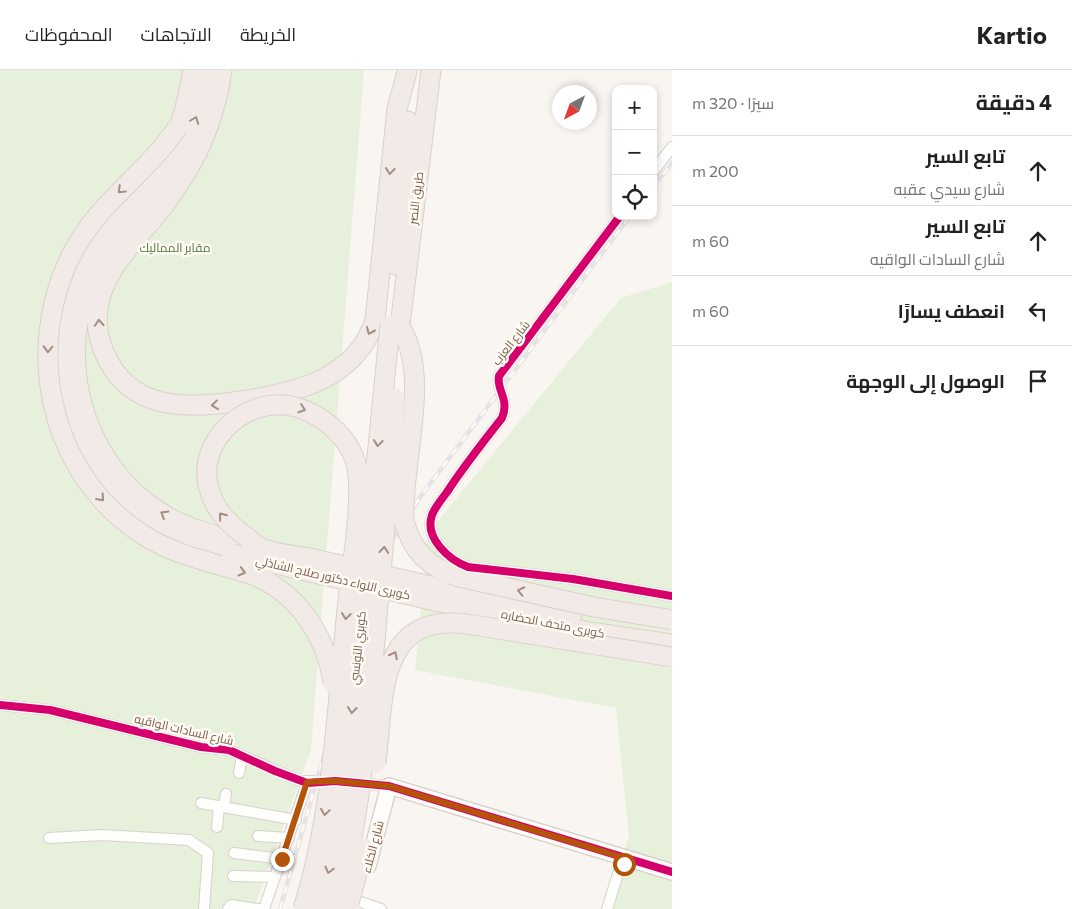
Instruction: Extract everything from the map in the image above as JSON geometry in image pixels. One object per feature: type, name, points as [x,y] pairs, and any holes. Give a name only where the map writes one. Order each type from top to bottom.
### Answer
[{"type":"highway","name":"كوبرى اللواء دكتور صلاح الشاذلي","points":[[193,70],[177,128],[164,161],[104,231],[81,268],[68,302],[62,352],[64,388],[73,422],[89,457],[111,488],[124,501],[155,525],[191,543],[232,554],[437,594]]},
{"type":"highway","name":"كوبرى اللواء دكتور صلاح الشاذلي","points":[[208,70],[196,118],[173,168],[156,193],[108,247],[90,282],[78,324],[76,375],[83,410],[94,437],[108,462],[133,491],[153,507],[184,525],[437,594]]},
{"type":"highway","points":[[222,70],[210,121],[197,153],[169,198],[114,265],[98,304],[101,343],[104,353],[116,371],[140,393],[160,402],[179,406],[224,404],[265,398],[310,386],[332,374],[350,360],[365,342],[375,320],[397,109],[407,71]]},
{"type":"highway","name":"طريق النصر","points":[[395,326],[431,70]]},
{"type":"highway","name":"طريق النصر","points":[[395,326],[409,111],[407,71]]},
{"type":"highway","points":[[177,128],[157,154],[90,224],[66,268],[54,302],[49,333],[48,380],[54,411],[69,452],[85,478],[106,504],[131,526],[158,544],[187,557],[264,580],[302,610],[320,637],[330,662],[336,712]]},
{"type":"highway","points":[[395,326],[409,343],[415,371],[404,521],[407,534],[422,557],[445,573],[459,577],[594,607],[672,620]]},
{"type":"highway","name":"كوبري التونسي","points":[[317,909],[336,842],[345,780],[395,326]]},
{"type":"highway","name":"كوبري التونسي","points":[[334,909],[351,844],[363,777],[384,550],[395,326]]},
{"type":"highway","points":[[259,547],[229,524],[215,507],[207,481],[207,464],[219,435],[230,423],[243,414],[258,407],[274,405],[291,406],[306,410],[321,418],[341,436],[351,452],[357,470],[355,530],[323,823],[314,871],[302,909]]},
{"type":"highway","name":"كوبرى متحف الحضاره","points":[[437,594],[672,632]]},
{"type":"highway","name":"كوبرى متحف الحضاره","points":[[437,594],[590,632],[672,644]]},
{"type":"highway","points":[[354,906],[390,662],[396,650],[414,631],[440,622],[453,622],[672,657]]},
{"type":"street","points":[[657,167],[672,147]]},
{"type":"street","name":"شارع العزب","points":[[617,220],[499,376],[498,381],[505,406],[502,418],[461,470],[432,515],[435,537],[442,550],[454,561],[468,567],[573,579],[672,596]]},
{"type":"street","name":"شارع السادات الواقيه","points":[[0,705],[50,710],[201,747],[229,750],[275,772],[307,782],[335,781],[389,786]]},
{"type":"street","points":[[239,773],[242,756]]},
{"type":"street","points":[[264,909],[296,820],[307,782]]},
{"type":"street","points":[[389,786],[672,872]]},
{"type":"street","name":"شارع الخلاء","points":[[354,906],[389,786]]},
{"type":"street","points":[[217,827],[221,806],[226,794]]},
{"type":"street","points":[[201,803],[296,820]]},
{"type":"street","points":[[49,838],[102,835],[189,840],[208,853],[204,909]]},
{"type":"street","points":[[258,836],[289,838]]},
{"type":"street","points":[[234,853],[282,859]]},
{"type":"street","points":[[607,909],[618,874],[628,859]]},
{"type":"street","points":[[233,876],[275,877]]},
{"type":"street","points":[[228,909],[231,905],[258,909]]},
{"type":"street","points":[[354,906],[381,909]]},
{"type":"green space","name":"مقابر المماليك","points":[[0,70],[364,70],[311,749],[254,909],[0,909]]},
{"type":"green space","points":[[672,282],[672,909],[607,909],[629,836],[616,708],[415,670],[428,533],[621,298]]},
{"type":"railway","points":[[657,182],[672,163]]},
{"type":"railway","points":[[280,909],[326,748],[342,617],[421,496],[627,220]]},
{"type":"cycle path","points":[[617,220],[499,376],[499,386],[504,400],[502,418],[467,463],[435,509],[430,524],[435,540],[446,554],[468,567],[573,579],[672,596]]},
{"type":"cycle path","points":[[0,705],[50,710],[201,747],[229,750],[307,783],[335,781],[389,786],[672,872]]},
{"type":"route","points":[[282,859],[307,782],[335,781],[389,786],[628,859],[624,864]]}]
